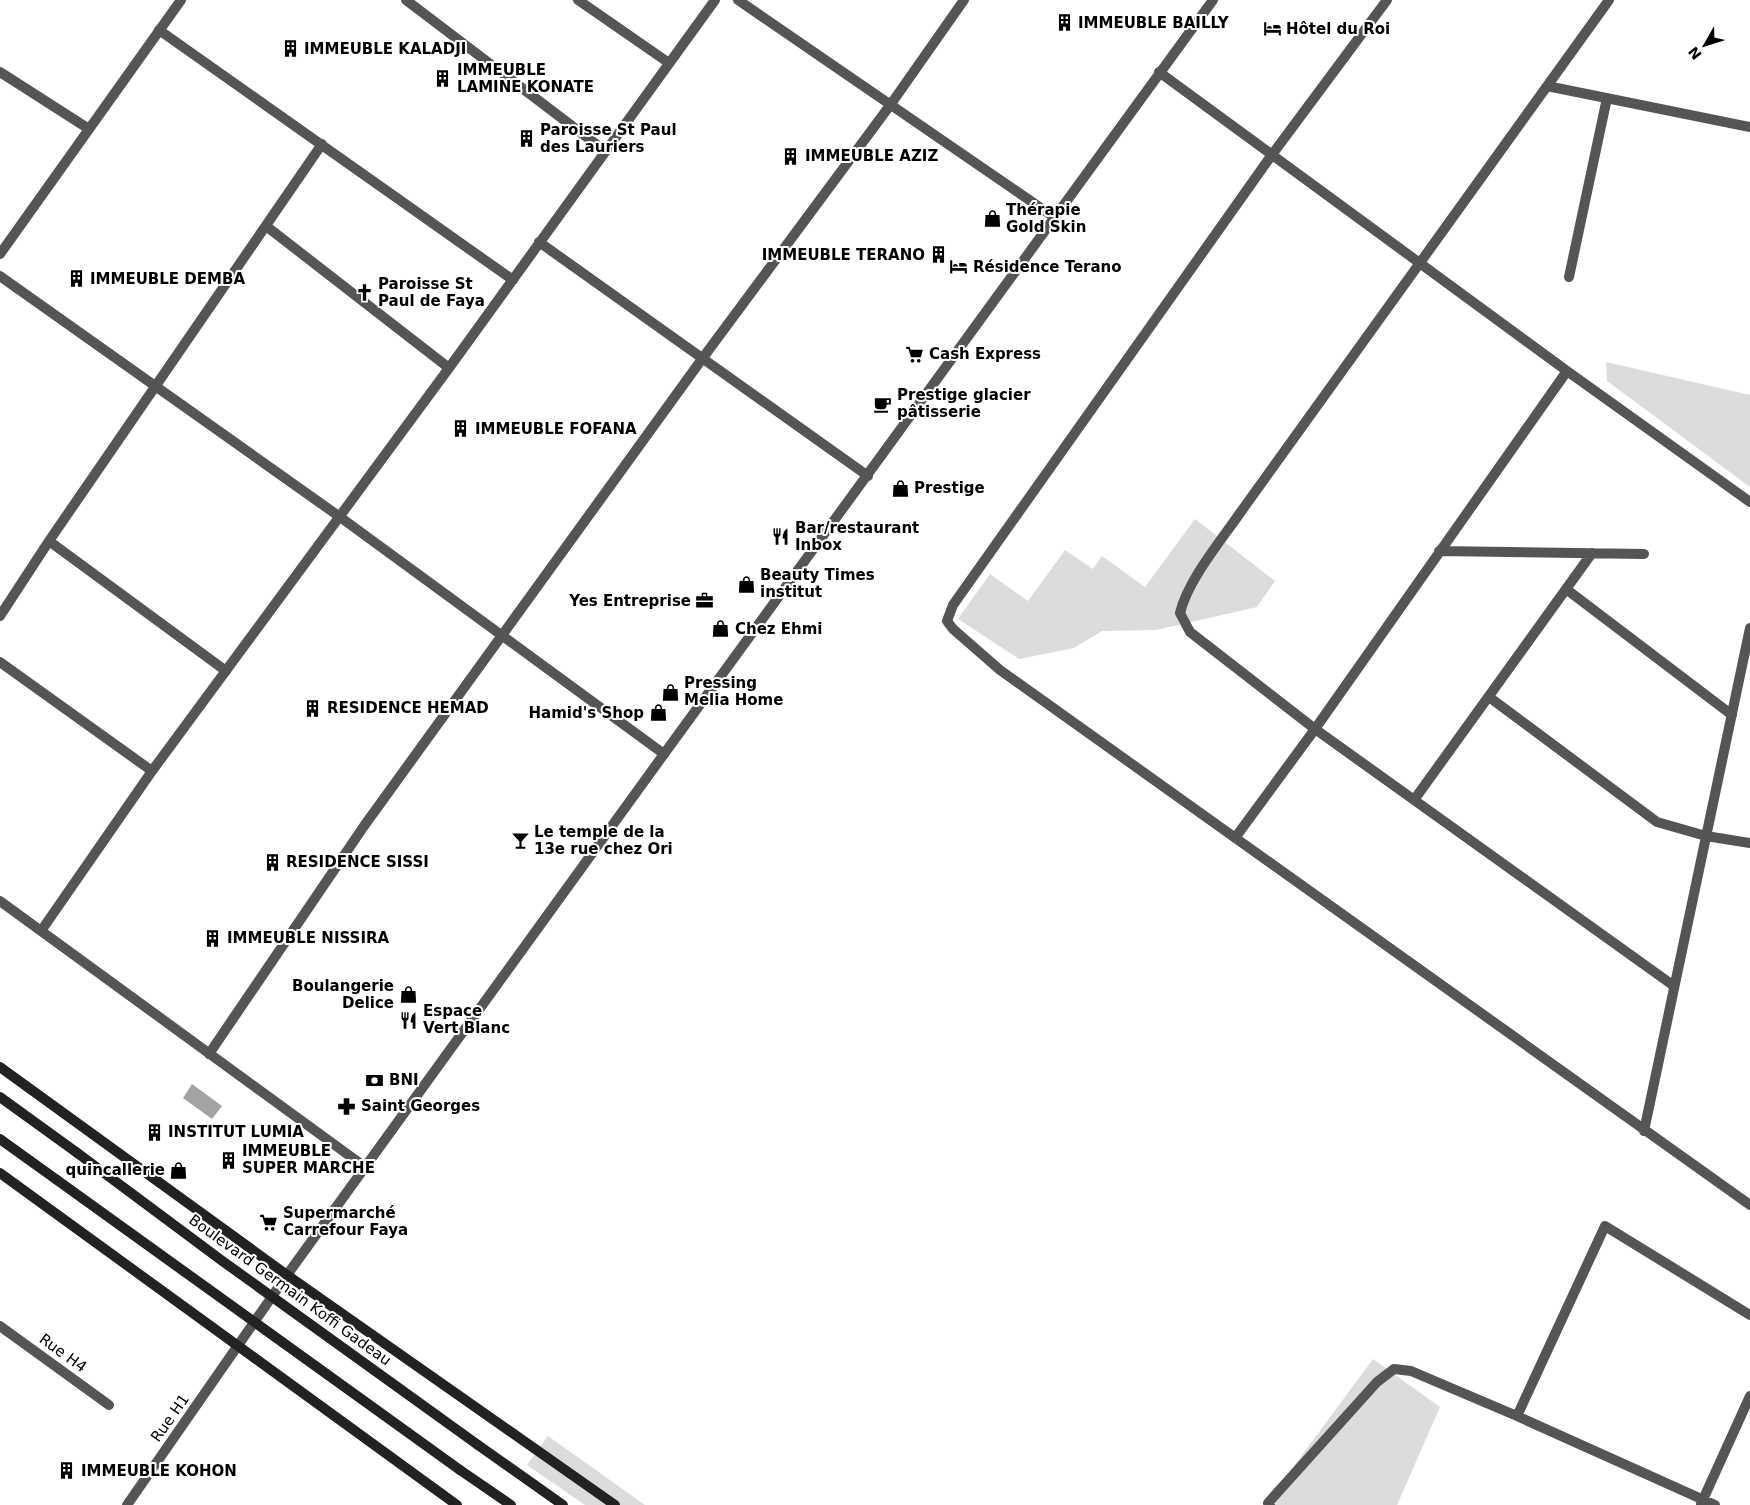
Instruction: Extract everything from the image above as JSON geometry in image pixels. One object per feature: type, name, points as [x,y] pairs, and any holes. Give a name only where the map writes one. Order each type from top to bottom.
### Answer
[{"type":"main road","points":[[0,1067],[287,1275],[615,1505]]},
{"type":"main road","name":"Boulevard Germain Koffi Gadeau","points":[[0,1097],[563,1505]]},
{"type":"main road","points":[[0,1139],[511,1505]]},
{"type":"main road","points":[[0,1173],[238,1348],[457,1505]]},
{"type":"street","points":[[0,254],[181,0]]},
{"type":"street","points":[[406,0],[605,151]]},
{"type":"street","points":[[578,0],[669,63]]},
{"type":"street","points":[[41,931],[152,771],[449,368],[715,0]]},
{"type":"street","points":[[738,0],[1054,217]]},
{"type":"street","points":[[209,1054],[364,826],[502,638],[702,359],[891,104],[964,0]]},
{"type":"street","name":"Rue H1","points":[[126,1505],[365,1167],[868,476],[1158,72],[1213,0]]},
{"type":"street","points":[[1387,0],[1271,156],[953,605],[947,620],[953,629],[1000,670],[1750,1205]]},
{"type":"street","points":[[1609,0],[1240,513],[1203,568],[1180,613],[1190,632],[1315,729],[1674,986]]},
{"type":"street","points":[[159,30],[513,280]]},
{"type":"street","points":[[0,72],[89,129]]},
{"type":"street","points":[[1158,72],[1419,264],[1750,502]]},
{"type":"street","points":[[1547,86],[1750,127]]},
{"type":"street","points":[[1569,277],[1606,98]]},
{"type":"street","points":[[0,616],[49,541],[322,144]]},
{"type":"street","points":[[266,226],[449,368]]},
{"type":"street","points":[[539,242],[868,476]]},
{"type":"street","points":[[0,276],[340,517],[502,638],[664,754]]},
{"type":"street","points":[[1235,838],[1315,729],[1567,371]]},
{"type":"street","points":[[49,541],[226,671]]},
{"type":"street","points":[[1439,551],[1644,554]]},
{"type":"street","points":[[1414,800],[1592,553]]},
{"type":"street","points":[[1566,589],[1732,715]]},
{"type":"street","points":[[1644,1131],[1750,628]]},
{"type":"street","points":[[0,662],[152,771]]},
{"type":"street","points":[[1489,697],[1647,816],[1669,826],[1706,836],[1750,843]]},
{"type":"street","points":[[0,901],[365,1167]]},
{"type":"street","points":[[1516,1416],[1605,1226],[1750,1315]]},
{"type":"street","name":"Rue H4","points":[[0,1326],[109,1405]]},
{"type":"street","points":[[1270,1505],[1268,1503],[1333,1429],[1377,1382],[1394,1369],[1411,1371],[1516,1416],[1702,1502],[1715,1505]]},
{"type":"street","points":[[1702,1502],[1750,1396]]},
{"type":"shaded area","points":[[1606,362],[1750,395],[1750,487],[1607,381]]},
{"type":"shaded area","points":[[1195,519],[1275,581],[1257,607],[1156,630],[1102,631],[1074,648],[1019,659],[958,619],[990,574],[1028,601],[1065,550],[1093,569],[1102,556],[1145,587]]},
{"type":"shaded area","points":[[192,1084],[222,1106],[212,1119],[183,1098]]},
{"type":"shaded area","points":[[1373,1359],[1440,1407],[1397,1505],[1265,1505]]},
{"type":"shaded area","points":[[548,1436],[645,1505],[585,1505],[527,1465]]},
{"type":"place","name":"IMMEUBLE BAILLY","points":[[1064,23]]},
{"type":"place","name":"Hôtel du Roi","points":[[1272,29]]},
{"type":"place","name":"IMMEUBLE KALADJI","points":[[290,49]]},
{"type":"place","name":"IMMEUBLE LAMINE KONATE","points":[[443,79]]},
{"type":"place","name":"Paroisse St Paul des Lauriers","points":[[526,139]]},
{"type":"place","name":"IMMEUBLE AZIZ","points":[[791,156]]},
{"type":"place","name":"Thérapie Gold Skin","points":[[992,219]]},
{"type":"place","name":"IMMEUBLE TERANO","points":[[939,255]]},
{"type":"place","name":"Résidence Terano","points":[[959,267]]},
{"type":"place","name":"IMMEUBLE DEMBA","points":[[76,279]]},
{"type":"place","name":"Paroisse St Paul de Faya","points":[[364,293]]},
{"type":"place","name":"Cash Express","points":[[915,354]]},
{"type":"place","name":"Prestige glacier pâtisserie","points":[[883,404]]},
{"type":"place","name":"IMMEUBLE FOFANA","points":[[461,429]]},
{"type":"place","name":"Prestige","points":[[900,488]]},
{"type":"place","name":"Bar/restaurant Inbox","points":[[781,537]]},
{"type":"place","name":"Beauty Times institut","points":[[746,584]]},
{"type":"place","name":"Yes Entreprise","points":[[705,601]]},
{"type":"place","name":"Chez Ehmi","points":[[721,629]]},
{"type":"place","name":"Pressing Melia Home","points":[[670,692]]},
{"type":"place","name":"RESIDENCE HEMAD","points":[[313,708]]},
{"type":"place","name":"Hamid's Shop","points":[[658,713]]},
{"type":"place","name":"Le temple de la 13e rue chez Ori","points":[[520,841]]},
{"type":"place","name":"RESIDENCE SISSI","points":[[272,862]]},
{"type":"place","name":"IMMEUBLE NISSIRA","points":[[213,938]]},
{"type":"place","name":"Boulangerie Delice","points":[[408,995]]},
{"type":"place","name":"Espace Vert Blanc","points":[[409,1020]]},
{"type":"place","name":"BNI","points":[[375,1080]]},
{"type":"place","name":"Saint Georges","points":[[347,1106]]},
{"type":"place","name":"INSTITUT LUMIA","points":[[154,1132]]},
{"type":"place","name":"IMMEUBLE SUPER MARCHE","points":[[228,1160]]},
{"type":"place","name":"quincallerie","points":[[179,1170]]},
{"type":"place","name":"Supermarché Carrefour Faya","points":[[269,1222]]},
{"type":"place","name":"IMMEUBLE KOHON","points":[[67,1471]]}]
